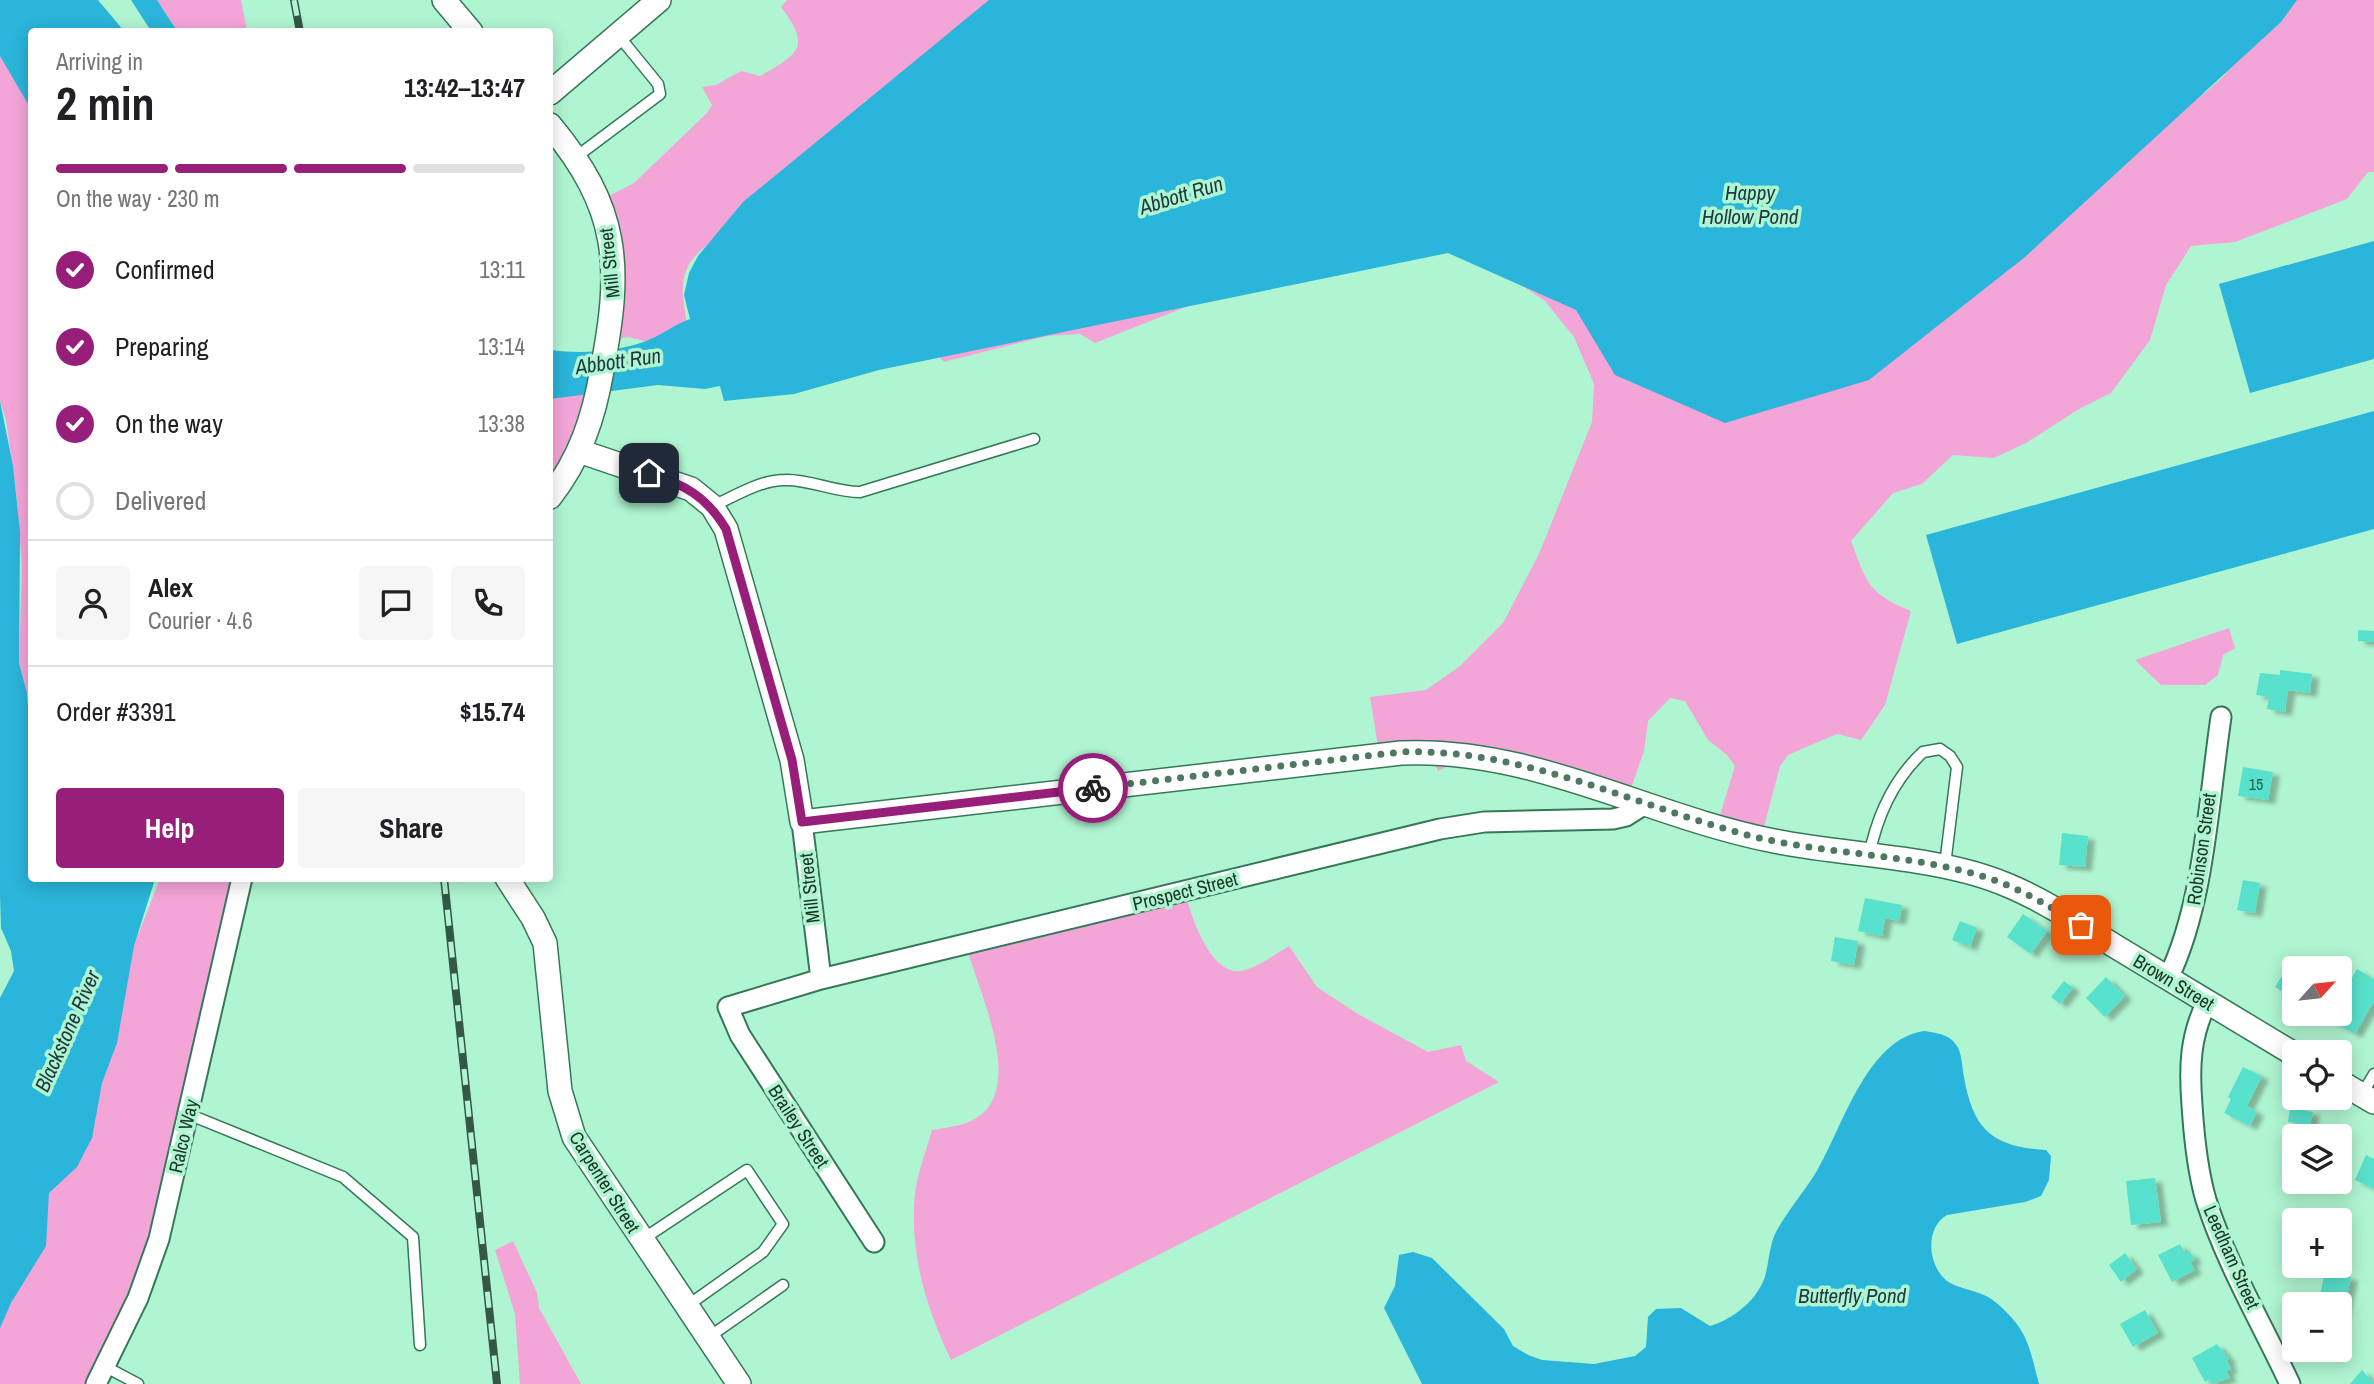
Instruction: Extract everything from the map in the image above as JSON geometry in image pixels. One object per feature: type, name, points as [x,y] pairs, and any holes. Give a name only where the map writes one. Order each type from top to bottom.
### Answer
[{"type":"street","points":[[444,0],[468,28]]},
{"type":"street","points":[[553,90],[659,0]]},
{"type":"street","name":"Mill Street","points":[[553,129],[596,192],[609,237],[614,276],[612,321],[596,405],[579,451],[691,489],[712,506],[734,548],[792,760],[821,979]]},
{"type":"street","points":[[553,492],[579,451]]},
{"type":"street","name":"Robinson Street","points":[[2168,978],[2192,915],[2221,717]]},
{"type":"street","name":"Brown Street","points":[[802,822],[1429,751],[1520,764],[1773,841],[1944,868],[1990,879],[2024,893],[2282,1047]]},
{"type":"street","name":"Prospect Street","points":[[728,1007],[821,979],[1440,828],[1484,822],[1613,818],[1626,816],[1646,804]]},
{"type":"street","name":"Ralco Way","points":[[101,1375],[134,1309],[153,1259],[241,882]]},
{"type":"street","name":"Carpenter Street","points":[[510,882],[533,918],[545,943],[560,1091],[568,1123],[581,1150],[739,1384]]},
{"type":"street","name":"Leedham Street","points":[[2207,1002],[2198,1021],[2190,1056],[2193,1123],[2200,1176],[2220,1236],[2290,1384]]},
{"type":"street","name":"Brailey Street","points":[[728,1007],[740,1035],[874,1242]]},
{"type":"street","points":[[2352,1089],[2368,1098]]},
{"type":"lane","points":[[575,158],[660,94],[657,84],[618,35]]},
{"type":"lane","points":[[712,506],[758,486],[785,480],[841,492],[860,492],[1034,439]]},
{"type":"lane","points":[[1869,856],[1875,824],[1895,785],[1923,752],[1940,749],[1950,756],[1957,767],[1944,868]]},
{"type":"lane","points":[[2368,1098],[2374,1074]]},
{"type":"lane","points":[[188,1114],[343,1177],[413,1237],[420,1345]]},
{"type":"lane","points":[[642,1240],[747,1170],[783,1224],[763,1252],[687,1306]]},
{"type":"lane","points":[[708,1338],[783,1285]]},
{"type":"lane","points":[[101,1375],[138,1384]]},
{"type":"shaded area","points":[[157,0],[241,0],[246,28],[175,28]]},
{"type":"shaded area","points":[[787,0],[1018,0],[895,90],[864,101],[862,115],[699,252],[691,261],[684,278],[683,297],[687,328],[652,343],[628,337],[604,342],[606,278],[590,206],[634,183],[707,113],[712,105],[702,87],[716,85],[741,71],[760,76],[792,55],[798,40],[796,31],[781,7]]},
{"type":"shaded area","points":[[2278,0],[2374,0],[2374,172],[2368,172],[2347,199],[2235,242],[2191,246],[2166,285],[2150,340],[2111,393],[2079,409],[2026,443],[1994,458],[1953,455],[1922,484],[1893,493],[1851,541],[1870,585],[1886,599],[1911,611],[1885,705],[1861,740],[1837,734],[1788,755],[1780,766],[1761,838],[1717,825],[1735,766],[1727,755],[1708,740],[1685,701],[1670,698],[1648,721],[1644,751],[1628,797],[1457,762],[1438,771],[1433,759],[1380,758],[1370,697],[1426,690],[1460,666],[1503,623],[1539,554],[1592,422],[1594,384],[1574,337],[1544,300],[1466,249],[1206,299],[1095,343],[1080,334],[1047,336],[944,362],[936,353],[992,332],[2161,123],[2206,92],[2225,75]]},
{"type":"shaded area","points":[[0,56],[28,102],[28,706],[19,663],[22,567],[16,491],[6,420],[0,401]]},
{"type":"shaded area","points":[[587,388],[589,397],[553,487],[553,392]]},
{"type":"shaded area","points":[[2229,628],[2235,648],[2223,655],[2218,675],[2205,685],[2161,685],[2135,660]]},
{"type":"shaded area","points":[[159,882],[238,882],[163,1211],[96,1384],[0,1384],[0,1287]]},
{"type":"shaded area","points":[[1187,899],[1209,952],[1225,968],[1234,971],[1248,969],[1289,946],[1317,987],[1358,1014],[1428,1052],[1461,1045],[1466,1061],[1499,1082],[951,1360],[921,1279],[914,1215],[916,1185],[932,1130],[975,1119],[987,1109],[995,1093],[998,1075],[993,1032],[968,952]]},
{"type":"shaded area","points":[[513,1241],[537,1293],[539,1308],[581,1384],[520,1384],[515,1314],[495,1250]]},
{"type":"water","points":[[0,0],[98,0],[121,28],[28,28],[28,104],[0,56]]},
{"type":"water","points":[[131,0],[157,0],[175,28],[149,28]]},
{"type":"water","name":"Happy Hollow Pond","points":[[989,0],[2297,0],[2281,22],[2025,257],[1869,380],[1725,423],[1615,375],[1576,310],[1448,253],[879,370],[794,394],[724,401],[720,386],[705,389],[658,385],[553,399],[553,350],[586,352],[623,348],[652,339],[690,319],[684,295],[689,273],[698,256],[743,202]]},
{"type":"water","points":[[2374,241],[2374,359],[2250,393],[2219,284]]},
{"type":"water","name":"Blackstone River","points":[[0,401],[13,466],[20,532],[19,663],[28,706],[28,882],[154,882],[134,946],[117,1043],[102,1083],[92,1138],[77,1167],[49,1193],[46,1246],[11,1303],[0,1328],[0,998],[14,971],[11,951],[1,928]]},
{"type":"water","points":[[2374,411],[2374,529],[1957,644],[1926,535]]},
{"type":"water","name":"Butterfly Pond","points":[[1924,1031],[1947,1037],[1957,1046],[1973,1110],[1988,1132],[2012,1145],[2046,1150],[2051,1156],[2049,1180],[2041,1196],[2025,1202],[1947,1215],[1935,1228],[1931,1246],[1935,1266],[1947,1281],[1988,1297],[2003,1308],[2016,1323],[2028,1344],[2039,1384],[1422,1384],[1384,1308],[1395,1286],[1399,1255],[1413,1252],[1432,1258],[1504,1329],[1513,1346],[1542,1360],[1594,1364],[1635,1356],[1646,1347],[1648,1317],[1656,1309],[1681,1308],[1710,1326],[1737,1313],[1752,1299],[1763,1282],[1776,1232],[1818,1169],[1847,1109],[1872,1067],[1887,1050],[1904,1037]]},
{"type":"building","points":[[2358,630],[2374,631],[2374,642],[2358,641]]},
{"type":"building","points":[[2280,670],[2312,674],[2310,693],[2288,690],[2285,712],[2267,709],[2269,697],[2256,695],[2260,673],[2280,675]]},
{"type":"building","points":[[2243,767],[2273,772],[2268,800],[2238,796]]},
{"type":"building","points":[[2062,833],[2088,836],[2085,867],[2059,865]]},
{"type":"building","points":[[2243,880],[2260,883],[2255,913],[2237,910]]},
{"type":"building","points":[[1865,898],[1902,905],[1899,921],[1885,918],[1882,936],[1858,931]]},
{"type":"building","points":[[2023,914],[2047,931],[2031,954],[2007,937]]},
{"type":"building","points":[[1960,921],[1977,928],[1970,947],[1952,940]]},
{"type":"building","points":[[1835,937],[1858,941],[1854,965],[1831,961]]},
{"type":"building","points":[[2357,969],[2374,979],[2374,1001],[2355,1034],[2341,1026],[2352,1026],[2352,978]]},
{"type":"building","points":[[2282,976],[2282,991],[2275,987]]},
{"type":"building","points":[[2106,977],[2125,996],[2105,1017],[2086,998]]},
{"type":"building","points":[[2064,981],[2073,988],[2060,1004],[2051,997]]},
{"type":"building","points":[[2243,1067],[2262,1076],[2247,1106],[2257,1112],[2250,1126],[2224,1113],[2231,1099],[2228,1097]]},
{"type":"building","points":[[2290,1110],[2313,1112],[2310,1124],[2288,1122]]},
{"type":"building","points":[[2366,1155],[2374,1159],[2374,1189],[2355,1180]]},
{"type":"building","points":[[2155,1178],[2161,1222],[2131,1225],[2126,1181]]},
{"type":"building","points":[[2180,1244],[2186,1254],[2190,1252],[2195,1260],[2190,1262],[2195,1270],[2172,1282],[2158,1255]]},
{"type":"building","points":[[2125,1253],[2137,1269],[2121,1282],[2109,1265]]},
{"type":"building","points":[[2324,1278],[2351,1278],[2348,1292],[2321,1292]]},
{"type":"building","points":[[2145,1310],[2158,1333],[2133,1347],[2120,1324]]},
{"type":"building","points":[[2217,1344],[2229,1359],[2227,1361],[2231,1369],[2226,1371],[2230,1378],[2212,1384],[2210,1379],[2205,1382],[2192,1358]]},
{"type":"building","points":[[2362,1370],[2374,1384],[2350,1384]]},
{"type":"railway","points":[[294,0],[299,28]]},
{"type":"railway","points":[[444,882],[497,1384]]},
{"type":"way so far","points":[[1093,788],[1401,752],[1429,751],[1488,757],[1553,773],[1756,837],[1972,873],[2007,885],[2081,925]]},
{"type":"route","points":[[649,473],[691,489],[712,506],[726,529],[734,548],[792,760],[802,822],[1093,788]]},
{"type":"water label","name":"Abbott Run","points":[[1181,195]]},
{"type":"water label","name":"Abbott Run","points":[[618,361]]}]
